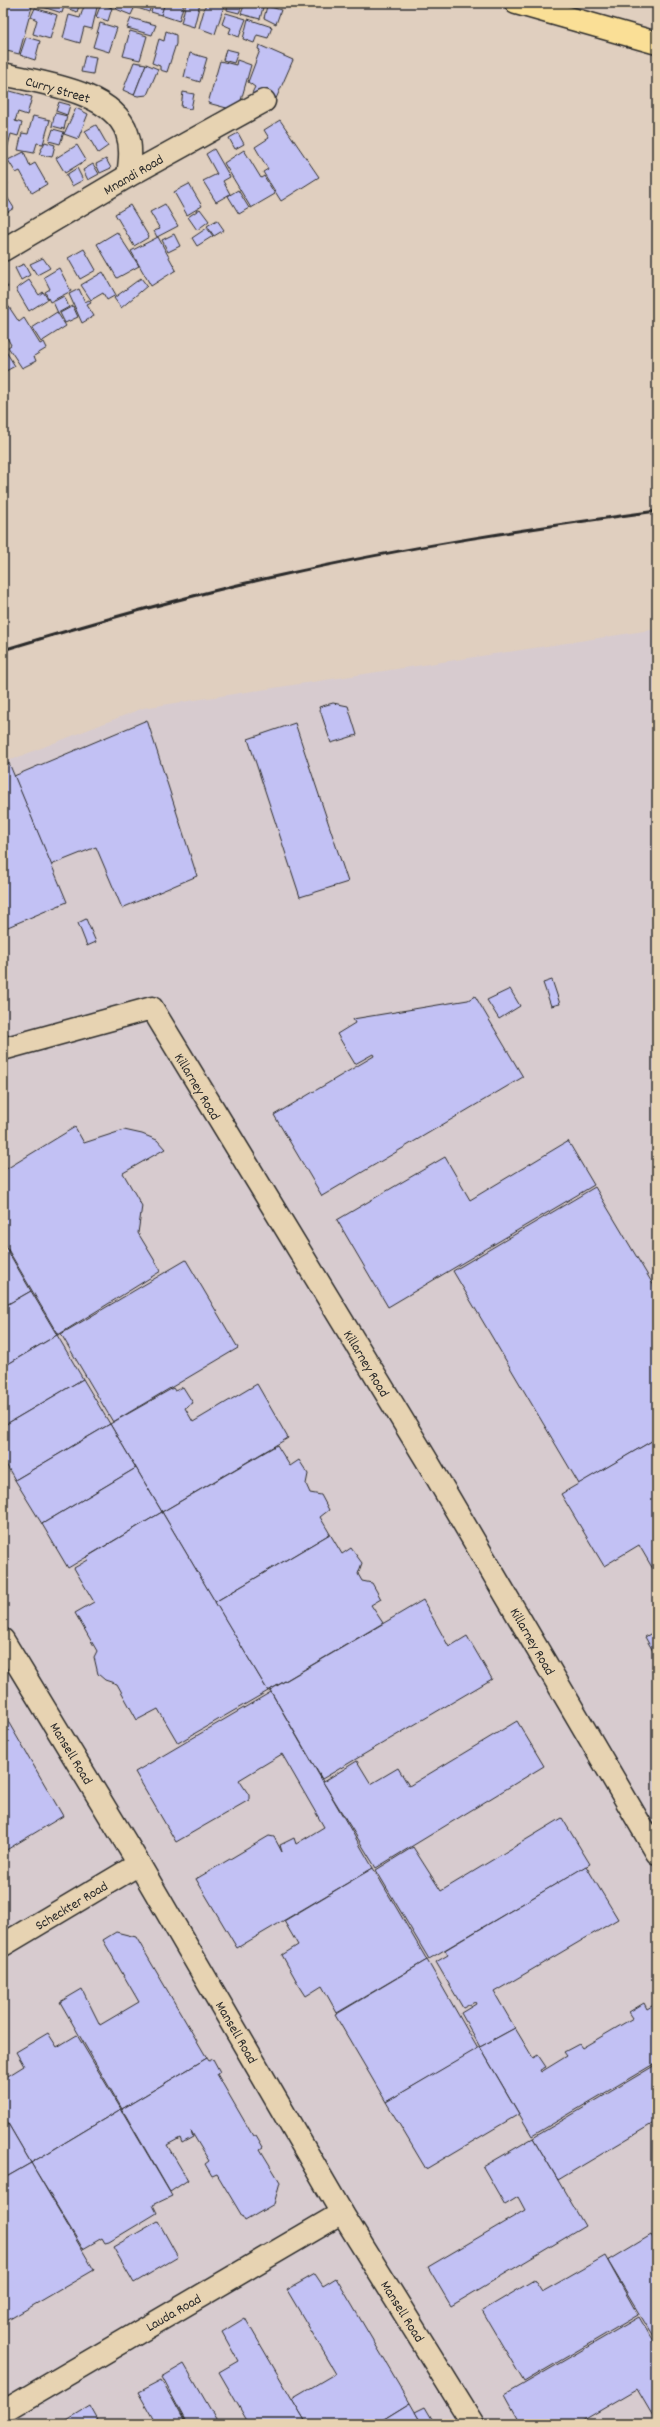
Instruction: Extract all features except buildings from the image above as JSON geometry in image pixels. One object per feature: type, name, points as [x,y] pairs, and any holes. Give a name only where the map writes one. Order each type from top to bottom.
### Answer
[{"type":"highway","points":[[516,3],[657,43]]},
{"type":"street","name":"Curry Street","points":[[3,74],[85,95],[106,105],[118,117],[127,132],[131,148],[128,176]]},
{"type":"street","name":"Mnandi Road","points":[[3,250],[128,176],[264,101]]},
{"type":"street","name":"Killarney Road","points":[[3,1049],[152,1008],[430,1466],[657,1853]]},
{"type":"street","name":"Mansell Road","points":[[3,1640],[140,1864],[342,2213],[473,2424]]},
{"type":"street","name":"Scheckter Road","points":[[3,1945],[140,1864]]},
{"type":"street","name":"Lauda Road","points":[[3,2412],[342,2213]]},
{"type":"shaded area","points":[[657,629],[657,2424],[3,2424],[3,763],[143,708]]},
{"type":"railway","points":[[3,650],[177,600],[329,565],[469,539],[657,511]]}]
